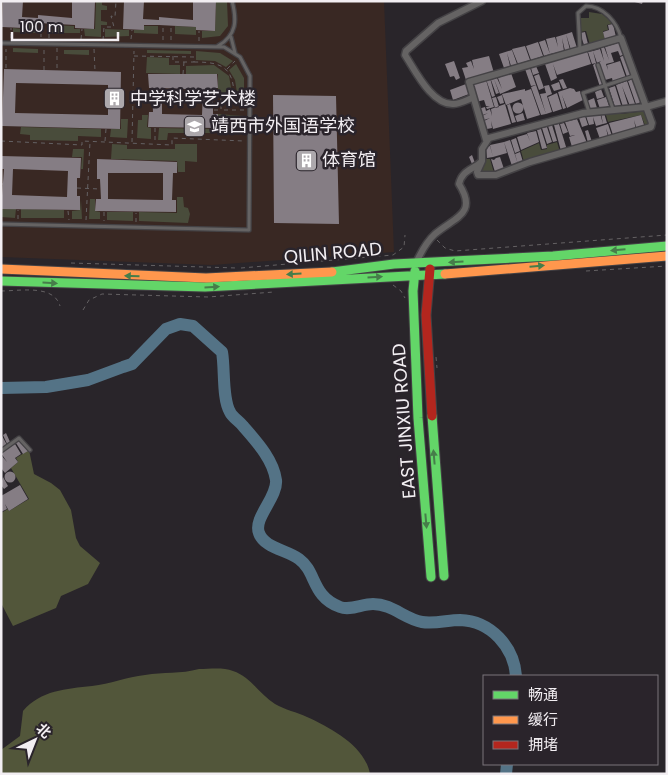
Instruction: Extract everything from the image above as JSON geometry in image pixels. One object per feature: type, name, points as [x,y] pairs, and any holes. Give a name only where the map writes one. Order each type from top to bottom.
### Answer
[{"type":"main road","name":"QILIN ROAD","points":[[1,269],[206,278],[330,272],[416,263],[430,264],[667,246]]},
{"type":"main road","name":"QILIN ROAD","points":[[1,281],[197,288],[430,273],[447,274],[667,256]]},
{"type":"main road","name":"EAST JINXIU ROAD","points":[[416,263],[414,275],[418,418],[431,577]]},
{"type":"main road","name":"EAST JINXIU ROAD","points":[[430,264],[426,308],[428,361],[444,576]]},
{"type":"street","points":[[472,98],[454,104],[441,100],[423,84],[405,55],[431,28],[482,1]]},
{"type":"street","points":[[622,38],[652,125],[645,130],[530,162],[496,175],[478,175],[482,161],[482,149],[486,140],[468,84],[580,50],[622,38]]},
{"type":"street","points":[[486,140],[509,132],[589,112],[646,107],[667,101]]},
{"type":"street","points":[[416,263],[427,242],[463,212],[467,199],[459,184],[461,178],[465,172],[482,161]]},
{"type":"lane","points":[[232,1],[235,17],[231,36],[235,53]]},
{"type":"lane","points":[[585,1],[586,6]]},
{"type":"lane","points":[[586,6],[593,7],[610,18],[618,27],[622,38]]},
{"type":"lane","points":[[580,50],[578,14],[586,6]]},
{"type":"lane","points":[[217,47],[231,36]]},
{"type":"lane","points":[[1,43],[224,47],[240,57],[250,76],[249,230],[1,224]]},
{"type":"lane","points":[[598,65],[607,86],[613,111]]},
{"type":"lane","points":[[589,112],[583,93],[635,76]]},
{"type":"lane","points":[[1,451],[20,438],[30,450]]},
{"type":"path","points":[[103,45],[104,27],[114,27],[111,16],[116,17],[116,1]]},
{"type":"path","points":[[41,26],[45,44]]},
{"type":"path","points":[[44,70],[45,44],[49,26]]},
{"type":"path","points":[[6,68],[11,28]]},
{"type":"path","points":[[163,28],[163,46]]},
{"type":"path","points":[[171,28],[171,46]]},
{"type":"path","points":[[81,44],[82,29]]},
{"type":"path","points":[[132,30],[134,56],[132,143]]},
{"type":"path","points":[[199,46],[200,31]]},
{"type":"path","points":[[57,44],[57,70]]},
{"type":"path","points":[[94,44],[95,71]]},
{"type":"path","points":[[134,56],[194,57],[194,62]]},
{"type":"path","points":[[173,56],[172,62],[213,63],[226,70],[233,80],[234,96]]},
{"type":"path","points":[[226,70],[240,57]]},
{"type":"path","points":[[183,74],[184,62]]},
{"type":"path","points":[[214,96],[250,95]]},
{"type":"path","points":[[221,96],[221,110]]},
{"type":"path","points":[[121,101],[152,100]]},
{"type":"path","points":[[214,110],[250,110]]},
{"type":"path","points":[[155,128],[155,144]]},
{"type":"path","points":[[105,142],[106,129]]},
{"type":"path","points":[[1,141],[82,145],[82,141],[90,141],[172,145],[172,138],[250,141]]},
{"type":"path","points":[[86,226],[90,141]]},
{"type":"path","points":[[77,188],[100,188]]},
{"type":"path","points":[[18,210],[18,224]]},
{"type":"path","points":[[68,211],[69,226]]},
{"type":"path","points":[[104,212],[104,227]]},
{"type":"path","points":[[136,213],[136,227]]},
{"type":"path","points":[[436,233],[440,244],[455,251],[667,235]]},
{"type":"path","points":[[67,263],[216,268],[332,261],[393,255],[404,247],[405,235]]},
{"type":"path","points":[[578,272],[667,266]]},
{"type":"path","points":[[392,285],[402,291],[406,302]]},
{"type":"path","points":[[1,291],[45,292],[56,297],[60,306]]},
{"type":"path","points":[[83,310],[89,300],[102,294],[208,297],[281,291]]},
{"type":"path","points":[[436,358],[437,368]]},
{"type":"shaded area","name":"靖西市外国语学校","points":[[1,1],[384,1],[394,252],[212,265],[1,257]]},
{"type":"green space","points":[[96,1],[102,1],[102,5],[107,6],[107,10],[101,10],[101,21],[107,22],[107,25],[101,25],[101,37],[85,36],[84,29],[95,29]]},
{"type":"green space","points":[[216,1],[227,1],[228,26],[220,36],[202,38],[202,31],[215,31]]},
{"type":"green space","points":[[589,12],[602,14],[613,23],[607,25],[608,30],[603,31],[605,41],[590,45],[586,31],[580,32],[580,18],[589,18]]},
{"type":"green space","points":[[23,24],[37,24],[39,33],[13,32],[13,28],[23,29]]},
{"type":"green space","points":[[54,25],[74,26],[74,29],[80,29],[80,33],[52,33]]},
{"type":"green space","points":[[144,26],[158,26],[158,34],[134,33],[134,30],[144,30]]},
{"type":"green space","points":[[175,26],[196,27],[196,35],[175,34]]},
{"type":"green space","points":[[105,29],[129,30],[129,36],[105,37]]},
{"type":"green space","points":[[13,48],[38,49],[38,53],[13,52]]},
{"type":"green space","points":[[64,50],[89,50],[89,55],[64,54]]},
{"type":"green space","points":[[147,50],[191,51],[191,54],[147,53]]},
{"type":"green space","points":[[196,51],[220,53],[233,61],[226,67],[215,61],[196,60]]},
{"type":"green space","points":[[147,57],[169,58],[169,65],[180,65],[180,74],[146,73]]},
{"type":"green space","points":[[236,64],[244,78],[244,93],[237,93],[235,80],[229,70]]},
{"type":"green space","points":[[214,65],[229,76],[232,93],[218,93],[218,74],[186,74],[186,66]]},
{"type":"green space","points":[[645,111],[651,125],[646,128],[641,115],[608,122],[605,112],[621,114]]},
{"type":"green space","points":[[218,114],[244,116],[240,125],[230,133],[168,133],[167,140],[158,140],[159,128],[218,129]]},
{"type":"green space","points":[[142,115],[148,115],[147,127],[151,128],[151,139],[137,138],[138,120],[142,120]]},
{"type":"green space","points":[[121,119],[128,119],[127,138],[110,137],[111,129],[121,129]]},
{"type":"green space","points":[[21,127],[101,129],[101,137],[78,136],[78,141],[30,140],[30,135],[20,134]]},
{"type":"green space","points":[[557,142],[560,152],[524,162],[521,151],[539,143],[541,150],[547,149],[547,145]]},
{"type":"green space","points":[[112,144],[127,145],[127,149],[175,149],[175,144],[197,144],[197,162],[185,161],[185,172],[178,172],[177,161],[111,159]]},
{"type":"green space","points":[[73,149],[84,149],[83,169],[81,169],[82,157],[72,157]]},
{"type":"green space","points":[[485,159],[490,159],[494,173],[480,172]]},
{"type":"green space","points":[[177,197],[183,197],[184,207],[188,208],[190,214],[188,223],[139,221],[139,212],[177,213]]},
{"type":"green space","points":[[90,199],[95,199],[95,211],[100,212],[100,219],[89,219]]},
{"type":"green space","points":[[81,200],[82,219],[72,219],[72,211],[80,210]]},
{"type":"green space","points":[[1,209],[16,209],[15,218],[1,217]]},
{"type":"green space","points":[[21,209],[64,210],[64,218],[21,218]]},
{"type":"green space","points":[[107,212],[133,212],[133,221],[107,220]]},
{"type":"green space","points":[[29,450],[34,474],[60,490],[71,510],[76,538],[80,546],[100,563],[88,584],[61,596],[56,608],[13,626],[1,603],[1,513],[8,509],[9,511],[29,499],[11,468],[18,462],[16,458]]},
{"type":"green space","points":[[199,669],[225,669],[233,671],[245,677],[275,704],[307,717],[336,732],[346,739],[361,755],[367,764],[370,774],[1,774],[1,750],[20,736],[23,711],[38,699],[54,692],[99,685],[138,676]]},
{"type":"building","points":[[3,1],[23,1],[22,17],[38,18],[38,15],[72,18],[72,1],[95,1],[94,29],[75,28],[75,25],[38,23],[23,23],[23,28],[2,27]]},
{"type":"building","points":[[124,1],[144,1],[143,19],[159,20],[159,17],[193,20],[193,1],[216,1],[215,31],[196,30],[196,27],[159,25],[144,25],[144,30],[123,29]]},
{"type":"building","points":[[631,1],[643,1],[642,4]]},
{"type":"building","points":[[613,24],[616,37],[605,40],[603,32],[609,30],[608,25]]},
{"type":"building","points":[[572,32],[577,48],[571,50],[566,34]]},
{"type":"building","points":[[585,32],[588,44],[584,45],[580,33]]},
{"type":"building","points":[[566,34],[570,50],[565,51],[562,38],[564,51],[550,54],[546,39],[555,37],[558,47],[556,37]]},
{"type":"building","points":[[545,40],[550,54],[544,56],[539,42]]},
{"type":"building","points":[[538,42],[543,56],[531,60],[526,46]]},
{"type":"building","points":[[621,42],[625,54],[620,56],[618,51],[611,53],[614,62],[606,64],[608,70],[607,65],[620,61],[626,78],[613,83],[612,78],[605,80],[599,63],[601,61],[597,63],[593,51],[600,49],[604,61],[601,48],[604,47],[609,60],[605,47]]},
{"type":"building","points":[[525,46],[530,60],[518,64],[512,49]]},
{"type":"building","points":[[512,50],[517,64],[511,66],[507,53],[510,66],[504,68],[499,54]]},
{"type":"building","points":[[587,51],[591,64],[557,75],[553,64],[557,78],[551,81],[545,64]]},
{"type":"building","points":[[593,51],[596,63],[592,64],[588,52]]},
{"type":"building","points":[[625,55],[632,76],[627,77],[620,57]]},
{"type":"building","points":[[489,56],[494,73],[466,80],[462,68],[468,67],[466,63],[471,61],[474,69],[472,60]]},
{"type":"building","points":[[454,61],[460,78],[456,80],[454,76],[450,77],[445,64]]},
{"type":"building","points":[[596,63],[604,85],[600,87],[593,65]]},
{"type":"building","points":[[536,66],[539,73],[533,75],[531,68]]},
{"type":"building","points":[[530,68],[536,85],[531,86],[525,69]]},
{"type":"building","name":"中学科学艺术楼","points":[[4,69],[121,72],[120,129],[2,126]],"holes":[[[16,83],[108,85],[108,115],[15,113]]]},
{"type":"building","points":[[511,73],[516,87],[500,94],[494,79],[497,78],[502,89],[498,78]]},
{"type":"building","points":[[148,74],[217,74],[218,88],[213,88],[213,114],[218,114],[217,128],[148,127],[149,112],[153,112],[152,88],[149,88]],"holes":[[[162,88],[203,90],[202,115],[162,114]]]},
{"type":"building","points":[[539,74],[544,88],[539,90],[534,76]]},
{"type":"building","points":[[490,78],[495,96],[492,97],[486,79]]},
{"type":"building","points":[[494,79],[499,93],[496,94],[491,80]]},
{"type":"building","points":[[563,79],[567,88],[563,89],[559,80]]},
{"type":"building","points":[[633,79],[641,102],[636,104],[628,81]]},
{"type":"building","points":[[486,80],[494,107],[487,109],[486,107],[490,106],[486,106],[484,100],[476,102],[470,84]]},
{"type":"building","points":[[627,81],[635,104],[630,106],[622,86],[628,105],[623,107],[616,85]]},
{"type":"building","points":[[559,82],[561,89],[554,91],[551,85]]},
{"type":"building","points":[[466,84],[469,94],[453,100],[450,90]]},
{"type":"building","points":[[536,85],[546,114],[541,115],[531,87]]},
{"type":"building","points":[[549,85],[552,94],[547,96],[552,112],[546,114],[540,94],[546,93],[544,86]]},
{"type":"building","points":[[615,86],[621,105],[615,107],[609,88]]},
{"type":"building","points":[[570,88],[576,92],[580,91],[583,100],[567,108],[562,95],[566,108],[563,109],[558,92]]},
{"type":"building","points":[[525,89],[525,91],[531,89],[540,115],[527,119],[521,99],[506,105],[502,94]]},
{"type":"building","points":[[601,89],[604,97],[597,99],[595,92]]},
{"type":"building","points":[[557,93],[562,109],[553,112],[548,97]]},
{"type":"building","name":"体育馆","points":[[273,95],[336,96],[339,224],[274,223]]},
{"type":"building","points":[[502,95],[504,103],[500,104],[497,97]]},
{"type":"building","points":[[496,97],[499,107],[495,108],[492,98]]},
{"type":"building","points":[[606,97],[609,106],[600,109],[597,100]]},
{"type":"building","points":[[594,98],[597,108],[590,109],[587,101]]},
{"type":"building","points":[[516,103],[520,103],[523,108],[522,112],[516,113],[513,110],[513,106]]},
{"type":"building","points":[[505,104],[511,124],[493,129],[491,121],[492,128],[487,129],[484,121],[490,118],[481,121],[480,117],[488,113],[480,116],[478,109],[485,107],[486,111],[490,109],[492,116],[491,109]]},
{"type":"building","points":[[510,104],[516,122],[512,123],[507,105]]},
{"type":"building","points":[[523,113],[525,120],[517,122],[515,116]]},
{"type":"building","points":[[600,113],[603,124],[596,126],[593,117],[594,124],[589,125],[586,116]]},
{"type":"building","points":[[601,113],[604,113],[607,123],[603,124]]},
{"type":"building","points":[[641,115],[645,128],[637,130],[634,120],[636,130],[613,135],[609,123]]},
{"type":"building","points":[[585,116],[588,125],[582,127],[579,118]]},
{"type":"building","points":[[577,119],[587,143],[572,147],[569,137],[575,135],[570,136],[565,122]]},
{"type":"building","points":[[564,123],[568,132],[563,134],[560,124]]},
{"type":"building","points":[[559,124],[567,150],[561,151],[554,125]]},
{"type":"building","points":[[608,124],[612,136],[609,137],[606,128],[608,137],[600,139],[596,128]]},
{"type":"building","points":[[552,125],[557,141],[553,142],[548,126]]},
{"type":"building","points":[[547,127],[552,142],[547,144],[542,128]]},
{"type":"building","points":[[541,129],[547,148],[542,149],[537,130]]},
{"type":"building","points":[[588,130],[592,142],[588,143],[585,131]]},
{"type":"building","points":[[536,131],[539,142],[521,150],[517,137],[527,134],[530,141],[527,133]]},
{"type":"building","points":[[516,138],[520,151],[515,153],[511,140]]},
{"type":"building","points":[[510,140],[518,164],[512,166],[504,142]]},
{"type":"building","points":[[504,142],[507,153],[493,157],[490,145]]},
{"type":"building","points":[[490,146],[493,157],[487,158],[486,147]]},
{"type":"building","points":[[520,152],[523,162],[518,164],[515,154]]},
{"type":"building","points":[[472,155],[475,163],[472,164],[469,157]]},
{"type":"building","points":[[1,156],[81,158],[80,178],[77,178],[77,196],[80,196],[80,210],[1,209],[4,169],[1,169]],"holes":[[[13,169],[68,171],[67,197],[12,195]]]},
{"type":"building","points":[[500,157],[504,169],[495,172],[491,159],[494,160]]},
{"type":"building","points":[[97,159],[177,162],[177,173],[173,173],[172,200],[176,200],[176,212],[95,211],[96,199],[101,199],[100,179],[97,179]],"holes":[[[108,173],[163,173],[163,200],[108,199]]]},
{"type":"building","points":[[6,433],[11,444],[8,446],[3,435]]},
{"type":"building","points":[[1,434],[7,445],[3,448],[1,445]]},
{"type":"building","points":[[20,440],[28,451],[23,454],[16,443]]},
{"type":"building","points":[[15,444],[21,454],[15,458],[18,462],[5,473],[1,468],[1,455],[7,462],[1,453]]},
{"type":"building","points":[[10,471],[16,477],[10,483],[4,477]]},
{"type":"building","points":[[3,477],[8,486],[4,489],[1,485]]},
{"type":"building","points":[[20,485],[28,499],[9,511],[5,504],[7,509],[1,512],[1,496]]},
{"type":"waterway","points":[[1,388],[46,387],[88,380],[132,364],[166,329],[180,324],[193,326],[222,352],[227,406],[232,416],[243,426],[263,451],[274,472],[276,487],[259,521],[259,533],[262,538],[305,564],[324,597],[340,607],[348,608],[373,604],[386,606],[422,622],[432,623],[460,620],[482,625],[506,646],[511,655],[516,675]]},
{"type":"waterway","points":[[506,774],[507,765]]},
{"type":"traffic: fast","points":[[332,272],[394,264],[553,256],[667,246]]},
{"type":"traffic: fast","points":[[415,271],[413,291],[418,418],[431,577]]},
{"type":"traffic: fast","points":[[1,281],[205,287],[445,274]]},
{"type":"traffic: fast","points":[[432,416],[444,576]]},
{"type":"traffic: slow","points":[[445,274],[667,256]]},
{"type":"traffic: slow","points":[[1,269],[206,278],[332,272]]},
{"type":"traffic: jam","points":[[430,269],[426,315],[432,416]]},
{"type":"place","name":"中学科学艺术楼","points":[[114,99]]},
{"type":"place","name":"靖西市外国语学校","points":[[195,126]]},
{"type":"place","name":"体育馆","points":[[306,160]]}]
